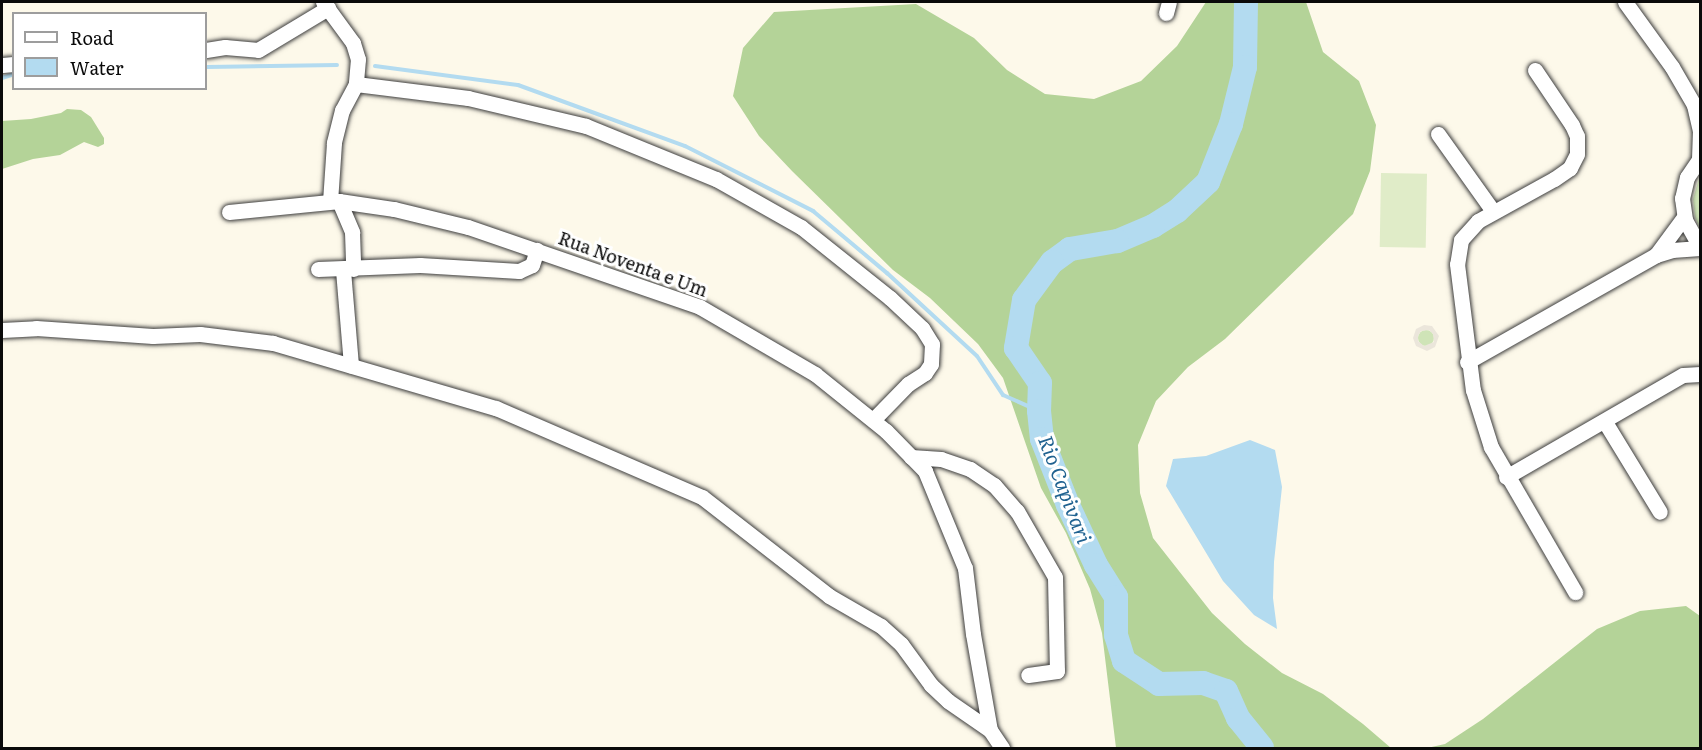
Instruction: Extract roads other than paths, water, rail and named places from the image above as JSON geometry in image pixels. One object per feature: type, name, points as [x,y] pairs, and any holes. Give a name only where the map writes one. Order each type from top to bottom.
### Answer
[{"type":"street","points":[[1467,362],[1656,255],[1672,250],[1701,247],[1689,230],[1684,217],[1684,187],[1700,158],[1697,108],[1672,67],[1625,2]]},
{"type":"street","points":[[207,50],[225,47],[258,50],[325,5],[353,43],[358,59],[356,84],[342,110],[334,143],[334,201],[352,232],[348,270],[351,366]]},
{"type":"street","points":[[1535,70],[1572,125],[1577,136],[1577,154],[1570,168],[1493,212],[1467,232],[1458,251],[1467,362],[1481,419],[1506,477],[1575,592]]},
{"type":"street","points":[[356,84],[468,98],[586,126],[716,179],[801,227],[890,298],[922,328],[932,344],[931,364],[925,373],[909,384],[873,420]]},
{"type":"street","points":[[1438,134],[1493,212]]},
{"type":"street","name":"Rua Noventa e Um","points":[[229,212],[334,201],[394,209],[468,227],[700,307],[814,374],[873,420],[925,471],[965,568],[973,634],[990,730]]},
{"type":"street","points":[[1656,255],[1684,217]]},
{"type":"street","points":[[318,269],[348,270],[370,266],[420,266],[519,272],[532,265],[537,250]]},
{"type":"street","points":[[2,330],[36,328],[153,336],[200,334],[273,343],[496,408],[702,497],[746,529],[829,596],[881,626],[901,644],[931,685],[948,701],[990,730],[1002,748]]},
{"type":"street","points":[[1506,477],[1683,375],[1701,374]]},
{"type":"street","points":[[1605,422],[1660,512]]},
{"type":"street","points":[[911,457],[941,459],[970,469],[994,485],[1017,511],[1055,577],[1057,671],[1028,675]]},
{"type":"water","points":[[1250,440],[1275,450],[1282,487],[1274,562],[1273,598],[1277,629],[1254,615],[1223,581],[1166,486],[1173,459],[1206,456]]},
{"type":"waterway","name":"Rio Capivari","points":[[1246,2],[1245,67],[1231,124],[1208,182],[1177,211],[1153,226],[1117,241],[1070,249],[1052,262],[1024,300],[1016,348],[1040,383],[1039,411],[1042,439],[1068,505],[1096,565],[1116,597],[1116,635],[1124,661],[1159,684],[1203,683],[1226,691],[1238,718],[1262,748]]},
{"type":"waterway","points":[[207,67],[337,65]]},
{"type":"waterway","points":[[375,66],[518,85],[685,146],[813,211],[887,273],[977,356],[1003,395],[1039,411]]},
{"type":"waterway","points":[[2,78],[12,75]]}]
